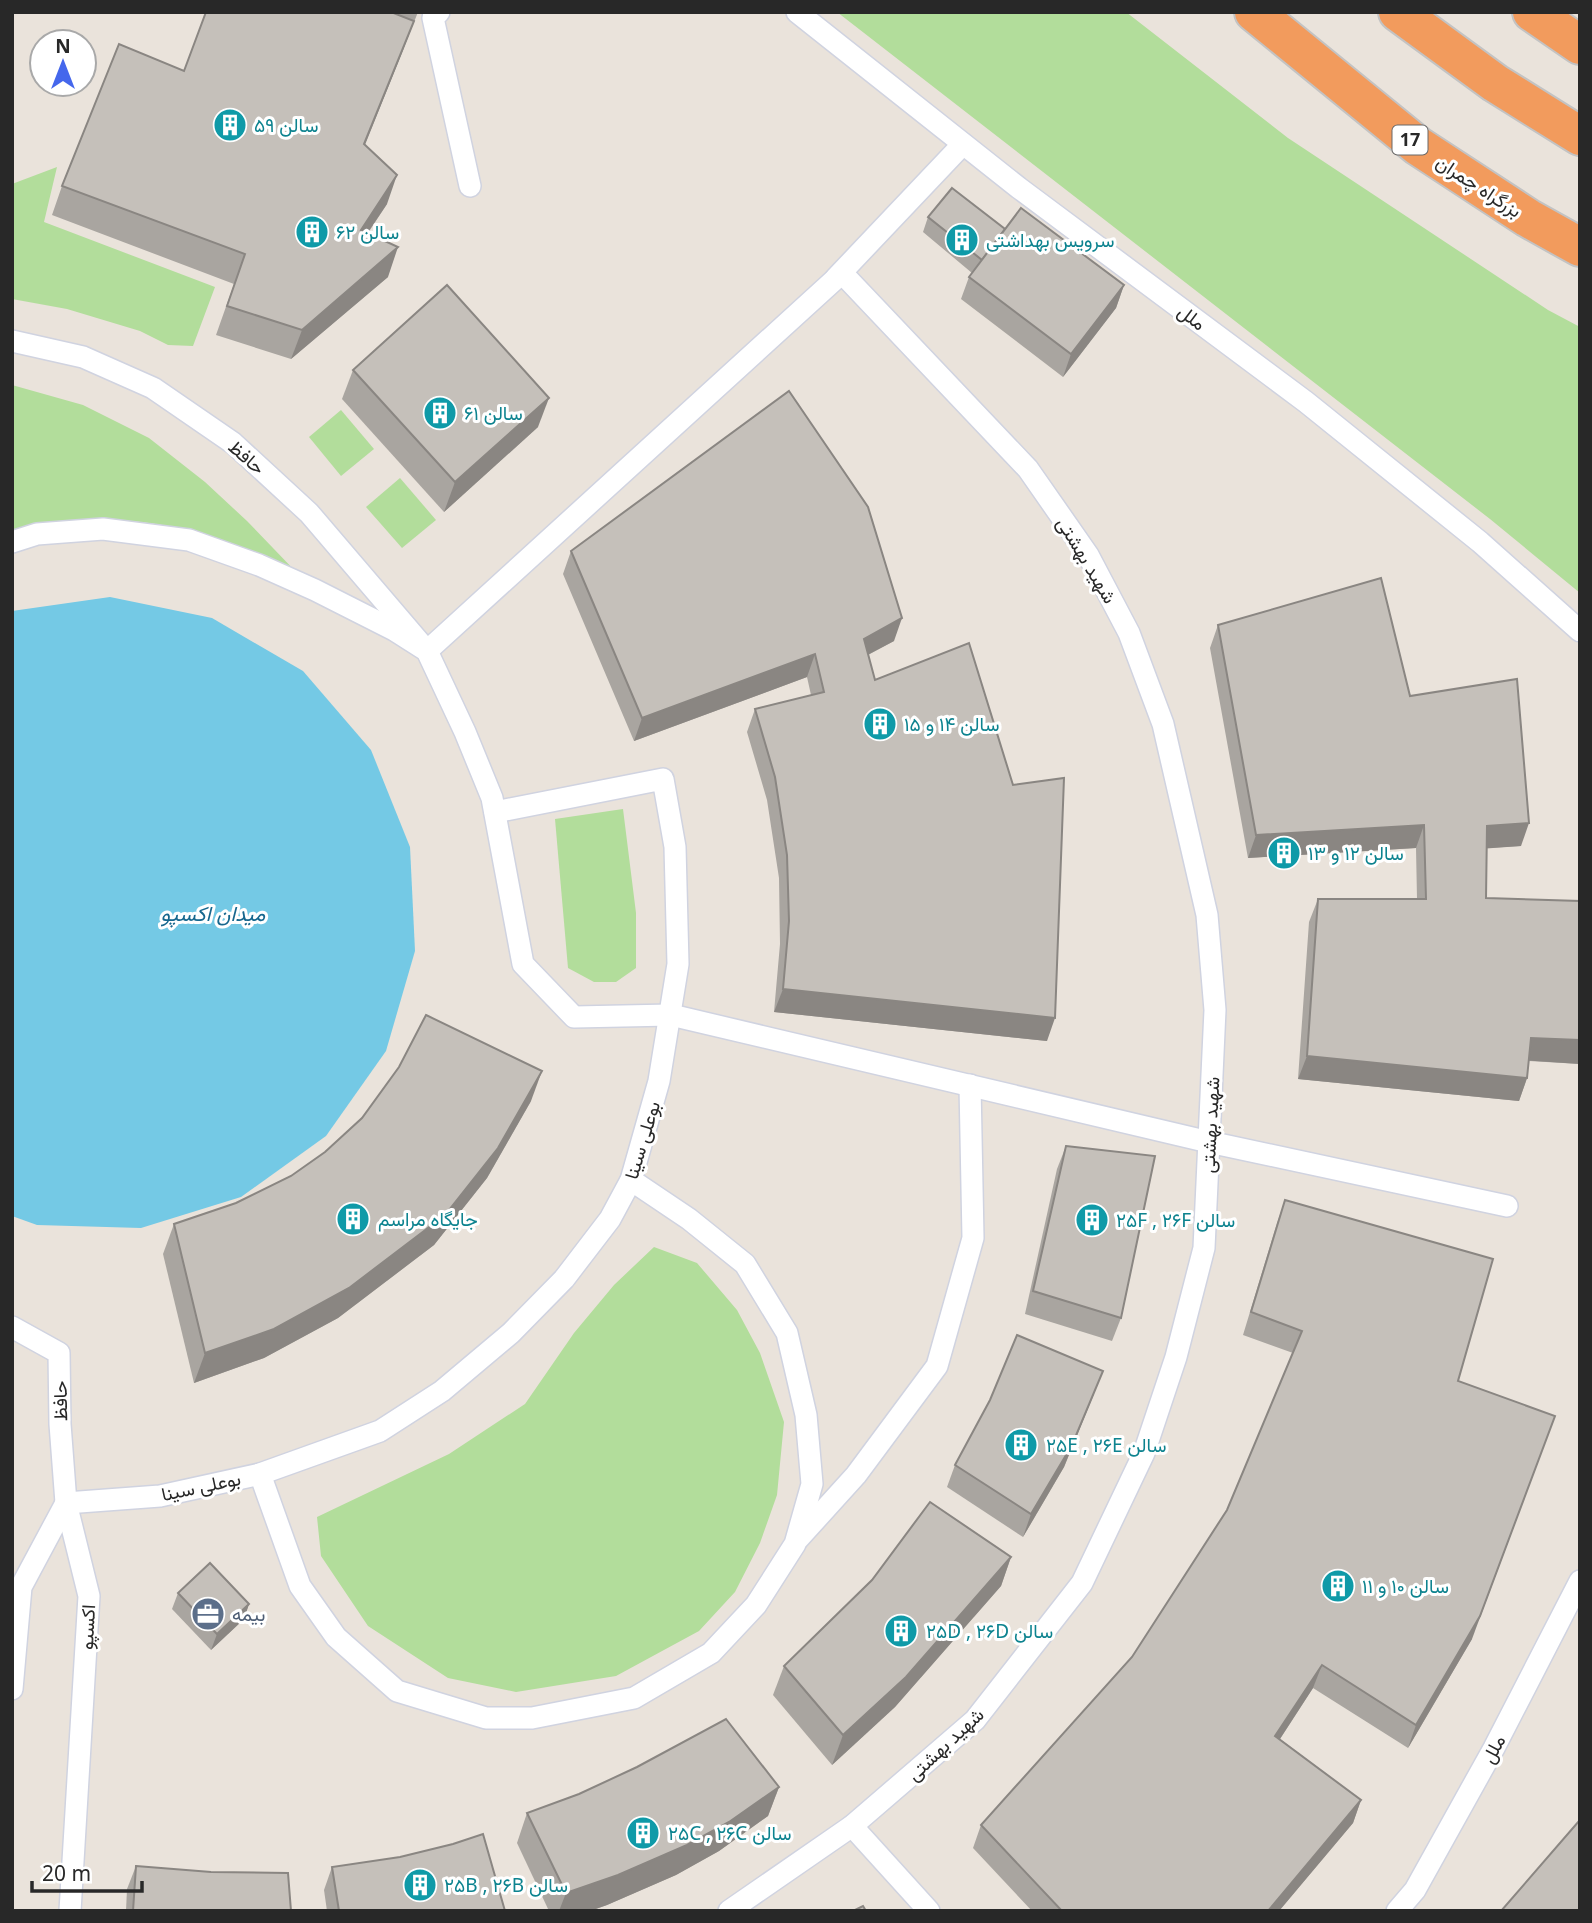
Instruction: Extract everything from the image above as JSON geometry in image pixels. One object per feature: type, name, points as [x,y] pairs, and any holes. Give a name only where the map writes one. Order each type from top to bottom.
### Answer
[{"type":"highway","name":"بزرگراه چمران","points":[[1254,12],[1418,146],[1528,218],[1580,247]]},
{"type":"highway","points":[[1398,12],[1496,83],[1580,136]]},
{"type":"highway","points":[[1532,12],[1580,44]]},
{"type":"lane","points":[[439,12],[433,18],[470,186]]},
{"type":"lane","name":"ملل","points":[[797,12],[963,144],[1306,402],[1480,542],[1580,631]]},
{"type":"lane","points":[[12,542],[37,534],[103,528],[188,540],[258,565],[315,590],[394,630],[427,651],[839,275],[963,144]]},
{"type":"lane","name":"شهید بهشتی","points":[[729,1911],[852,1826],[975,1720],[1082,1583],[1144,1453],[1176,1356],[1204,1248],[1214,1010],[1207,915],[1163,723],[1129,633],[1088,555],[1028,469],[839,275]]},
{"type":"lane","name":"حافظ","points":[[12,341],[83,357],[153,388],[233,443],[309,513],[427,651],[465,732],[492,799],[523,964],[574,1017],[671,1015]]},
{"type":"lane","name":"بوعلی سینا","points":[[66,1503],[160,1496],[260,1474],[380,1432],[442,1391],[511,1333],[564,1279],[610,1219],[631,1180],[659,1081],[678,964],[676,847],[663,779],[495,812]]},
{"type":"lane","points":[[671,1015],[1209,1142],[1507,1206]]},
{"type":"lane","points":[[260,1474],[300,1586],[336,1637],[397,1691],[486,1718],[531,1718],[634,1698],[711,1653],[756,1605],[795,1544],[856,1475],[937,1366],[973,1238],[970,1085]]},
{"type":"lane","points":[[631,1180],[689,1219],[746,1264],[787,1333],[806,1415],[812,1484],[795,1544]]},
{"type":"lane","name":"حافظ","points":[[12,1327],[60,1353],[66,1503]]},
{"type":"lane","points":[[12,1689],[21,1587],[66,1503]]},
{"type":"lane","name":"اکسپو","points":[[66,1503],[89,1596],[70,1911]]},
{"type":"lane","name":"ملل","points":[[1397,1911],[1415,1890],[1487,1760],[1580,1581]]},
{"type":"lane","points":[[852,1826],[929,1911]]},
{"type":"green space","points":[[837,12],[1126,12],[1288,138],[1548,310],[1580,327],[1580,593],[1490,519]]},
{"type":"green space","points":[[57,167],[44,222],[215,287],[193,346],[168,345],[140,331],[67,309],[12,299],[12,184]]},
{"type":"green space","points":[[12,385],[83,405],[149,438],[205,482],[298,574],[217,539],[160,525],[101,520],[64,522],[12,531]]},
{"type":"green space","points":[[341,410],[374,449],[341,476],[309,437]]},
{"type":"green space","points":[[400,478],[436,520],[402,548],[366,507]]},
{"type":"green space","points":[[623,809],[636,913],[636,968],[616,982],[594,982],[568,968],[555,819]]},
{"type":"green space","points":[[654,1247],[697,1263],[737,1310],[760,1353],[784,1422],[777,1495],[760,1543],[735,1592],[699,1631],[616,1676],[516,1692],[448,1678],[368,1626],[321,1556],[317,1517],[449,1454],[525,1404],[574,1333],[614,1285]]},
{"type":"water","name":"میدان اکسپو","points":[[110,597],[212,618],[303,671],[371,750],[410,847],[415,951],[386,1051],[326,1136],[241,1197],[141,1228],[37,1225],[12,1216],[12,611]]},
{"type":"building","name":"سالن ۵۹","points":[[206,12],[391,12],[414,21],[364,144],[397,175],[361,230],[398,247],[302,330],[227,306],[245,254],[62,186],[119,44],[184,71]]},
{"type":"building","points":[[952,188],[1005,229],[982,260],[928,217]]},
{"type":"building","points":[[1021,208],[1124,285],[1071,354],[969,277]]},
{"type":"building","name":"سالن ۶۱","points":[[447,285],[549,398],[455,482],[353,370]]},
{"type":"building","name":"سالن ۱۴ و ۱۵","points":[[789,391],[868,507],[902,618],[864,639],[875,680],[969,643],[1013,785],[1064,778],[1055,1018],[783,989],[789,921],[787,855],[775,777],[755,709],[824,692],[815,654],[642,718],[571,551]]},
{"type":"building","name":"سالن ۱۲ و ۱۳","points":[[1381,578],[1410,696],[1517,679],[1529,823],[1487,826],[1486,898],[1580,901],[1580,1040],[1531,1038],[1527,1078],[1307,1056],[1318,899],[1426,899],[1424,825],[1256,835],[1218,625]]},
{"type":"building","name":"جایگاه مراسم","points":[[426,1015],[542,1071],[498,1148],[445,1215],[349,1288],[274,1329],[205,1353],[174,1224],[236,1203],[291,1176],[325,1152],[362,1118],[399,1067]]},
{"type":"building","name":"۲۵F , ۲۶F سالن","points":[[1066,1146],[1155,1156],[1121,1318],[1033,1291]]},
{"type":"building","name":"سالن ۱۰ و ۱۱","points":[[1285,1200],[1493,1259],[1458,1381],[1555,1416],[1480,1616],[1416,1725],[1322,1665],[1275,1736],[1361,1800],[1268,1911],[1062,1911],[981,1825],[1132,1657],[1227,1510],[1302,1331],[1251,1312]]},
{"type":"building","name":"۲۵E , ۲۶E سالن","points":[[1017,1335],[1103,1371],[1072,1445],[1031,1514],[955,1465],[990,1400]]},
{"type":"building","name":"۲۵D , ۲۶D سالن","points":[[930,1502],[1011,1557],[906,1677],[843,1735],[784,1666],[872,1580]]},
{"type":"building","points":[[210,1563],[249,1604],[217,1634],[178,1593]]},
{"type":"building","name":"۲۵C , ۲۶C سالن","points":[[726,1719],[779,1787],[729,1822],[687,1845],[618,1875],[566,1893],[527,1813],[579,1794],[637,1767]]},
{"type":"building","points":[[1579,1821],[1580,1910],[1501,1911]]},
{"type":"building","points":[[483,1834],[505,1911],[339,1911],[332,1867],[400,1857]]},
{"type":"building","points":[[136,1866],[211,1872],[288,1873],[291,1911],[133,1911]]},
{"type":"building","points":[[863,1906],[866,1911],[853,1911]]},
{"type":"place","name":"سالن ۵۹","points":[[230,125]]},
{"type":"place","name":"سالن ۶۲","points":[[312,232]]},
{"type":"place","name":"سرویس بهداشتی","points":[[962,240]]},
{"type":"place","name":"سالن ۶۱","points":[[440,413]]},
{"type":"place","name":"سالن ۱۴ و ۱۵","points":[[880,724]]},
{"type":"place","name":"سالن ۱۲ و ۱۳","points":[[1284,853]]},
{"type":"place","name":"جایگاه مراسم","points":[[353,1219]]},
{"type":"place","name":"۲۵F , ۲۶F سالن","points":[[1092,1220]]},
{"type":"place","name":"۲۵E , ۲۶E سالن","points":[[1021,1445]]},
{"type":"place","name":"سالن ۱۰ و ۱۱","points":[[1338,1586]]},
{"type":"place","name":"بیمه","points":[[208,1614]]},
{"type":"place","name":"۲۵D , ۲۶D سالن","points":[[901,1631]]},
{"type":"place","name":"۲۵C , ۲۶C سالن","points":[[643,1833]]},
{"type":"place","name":"۲۵B , ۲۶B سالن","points":[[420,1885]]}]
